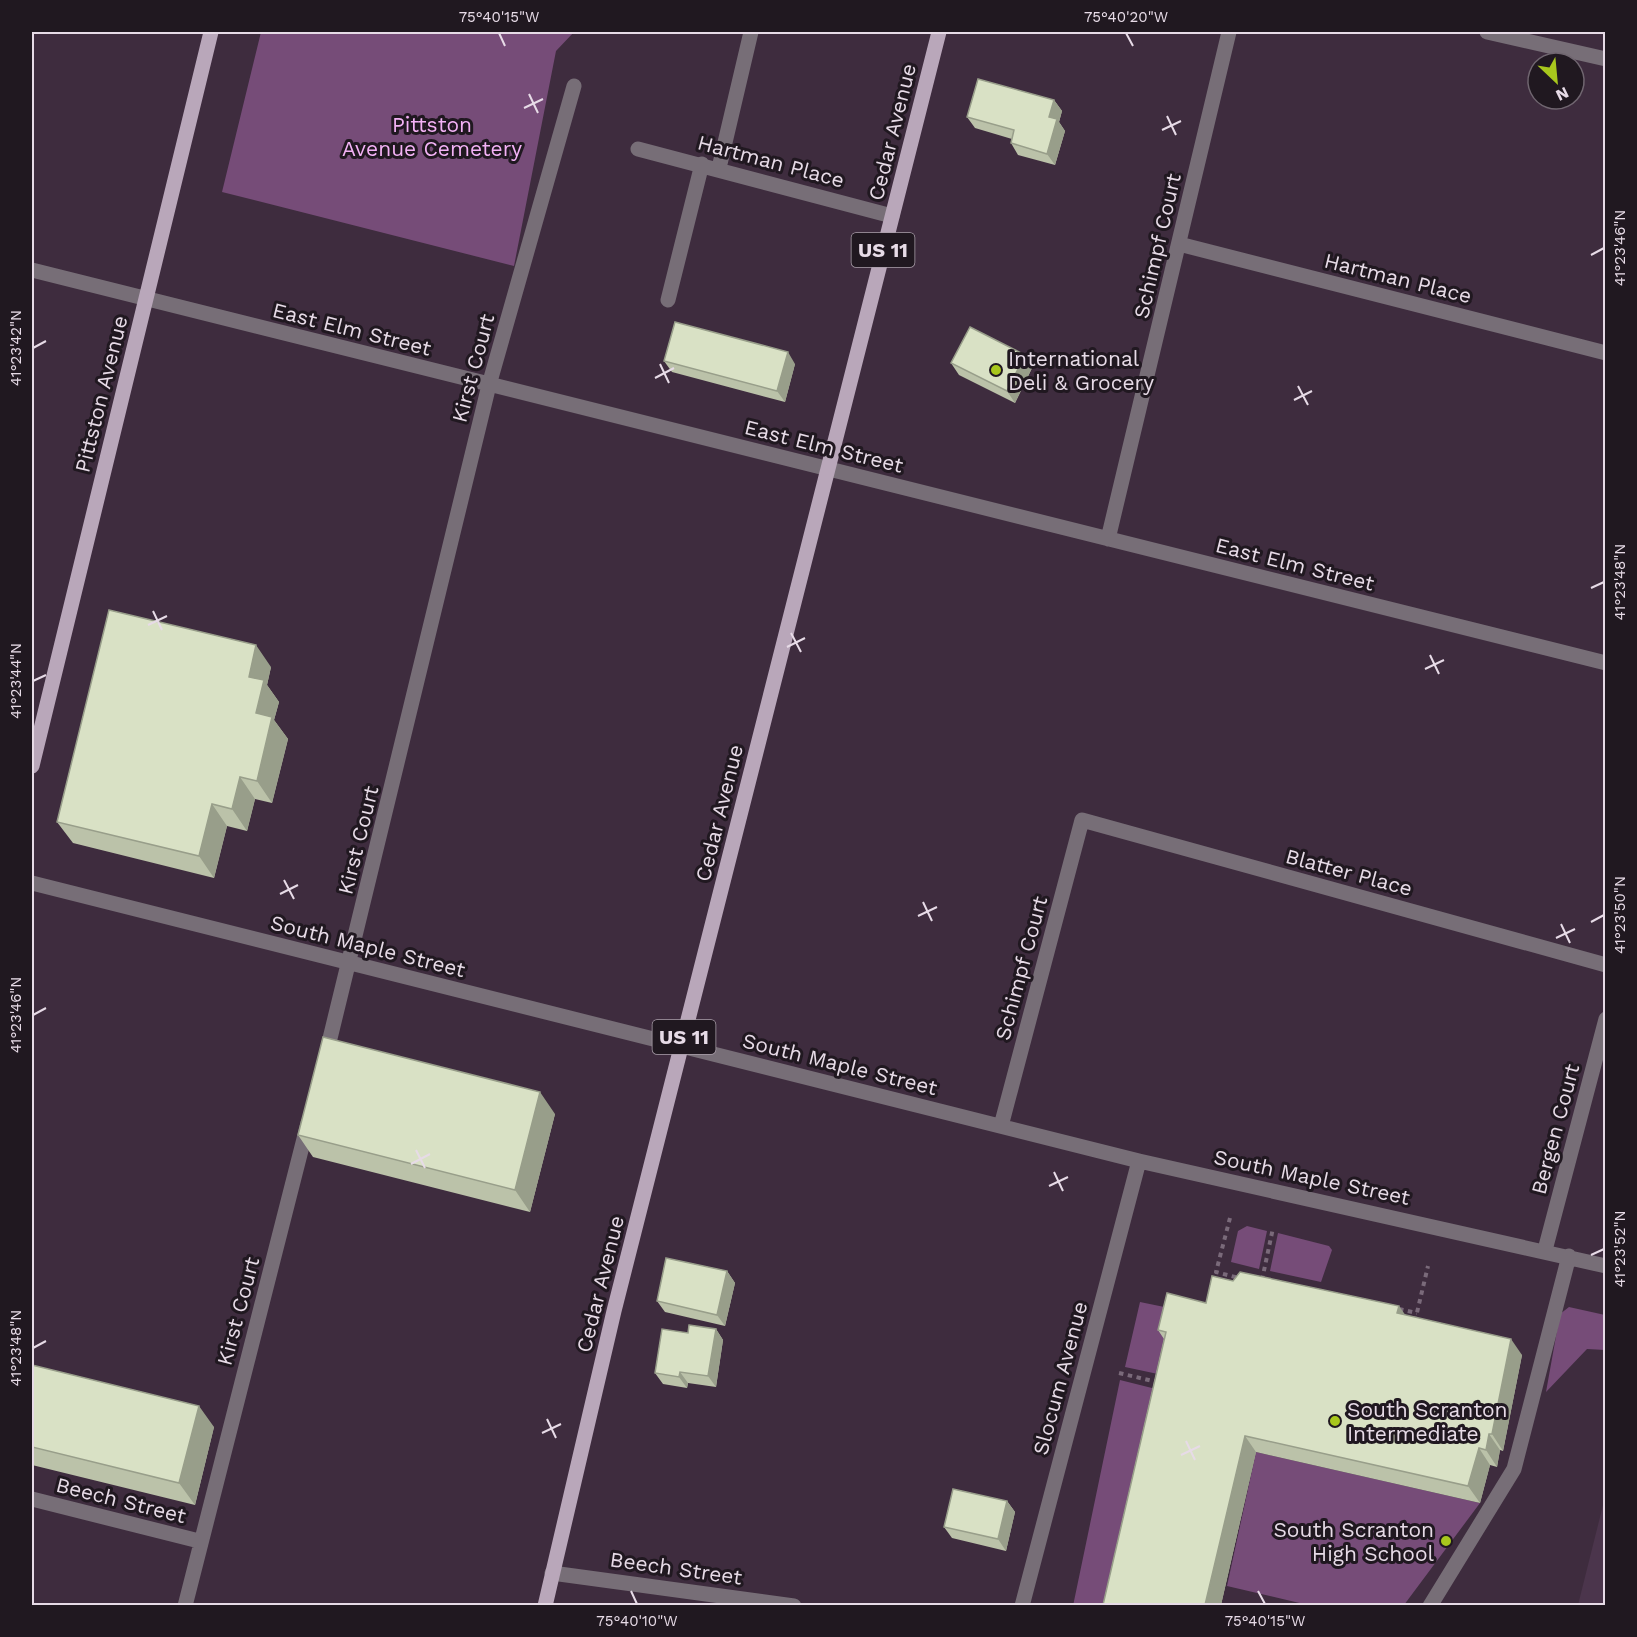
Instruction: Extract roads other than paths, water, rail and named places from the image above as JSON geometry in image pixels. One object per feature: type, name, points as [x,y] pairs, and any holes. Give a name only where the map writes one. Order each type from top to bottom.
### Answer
[{"type":"main road","name":"Pittston Avenue","points":[[32,766],[211,32]]},
{"type":"main road","name":"Cedar Avenue","points":[[545,1605],[614,1311],[939,32]]},
{"type":"street","points":[[719,168],[751,32]]},
{"type":"street","name":"Schimpf Court","points":[[1108,539],[1228,32]]},
{"type":"street","points":[[1487,32],[1605,59]]},
{"type":"street","name":"Kirst Court","points":[[320,1078],[350,963],[489,385],[574,86]]},
{"type":"street","name":"Hartman Place","points":[[638,149],[719,168],[892,216]]},
{"type":"street","points":[[668,300],[702,164]]},
{"type":"street","name":"Hartman Place","points":[[1179,244],[1605,353]]},
{"type":"street","name":"East Elm Street","points":[[32,270],[1605,663]]},
{"type":"street","name":"Schimpf Court","points":[[1001,1126],[1082,820]]},
{"type":"street","name":"Blatter Place","points":[[1082,820],[1605,965]]},
{"type":"street","name":"South Maple Street","points":[[32,883],[1138,1161],[1545,1250],[1605,1266]]},
{"type":"street","name":"Bergen Court","points":[[1545,1250],[1605,1019]]},
{"type":"street","name":"Kirst Court","points":[[185,1605],[199,1541],[311,1113]]},
{"type":"street","name":"Slocum Avenue","points":[[1022,1605],[1138,1161]]},
{"type":"street","points":[[1430,1605],[1514,1468],[1569,1256]]},
{"type":"street","name":"Beech Street","points":[[32,1499],[199,1541]]},
{"type":"street","name":"Beech Street","points":[[552,1573],[794,1605]]},
{"type":"place","name":"International Deli & Grocery","points":[[996,370]]},
{"type":"place","name":"South Scranton Intermediate","points":[[1335,1421]]},
{"type":"place","name":"South Scranton High School","points":[[1446,1541]]},
{"type":"park label","name":"Pittston Avenue Cemetery","points":[[432,136]]}]
